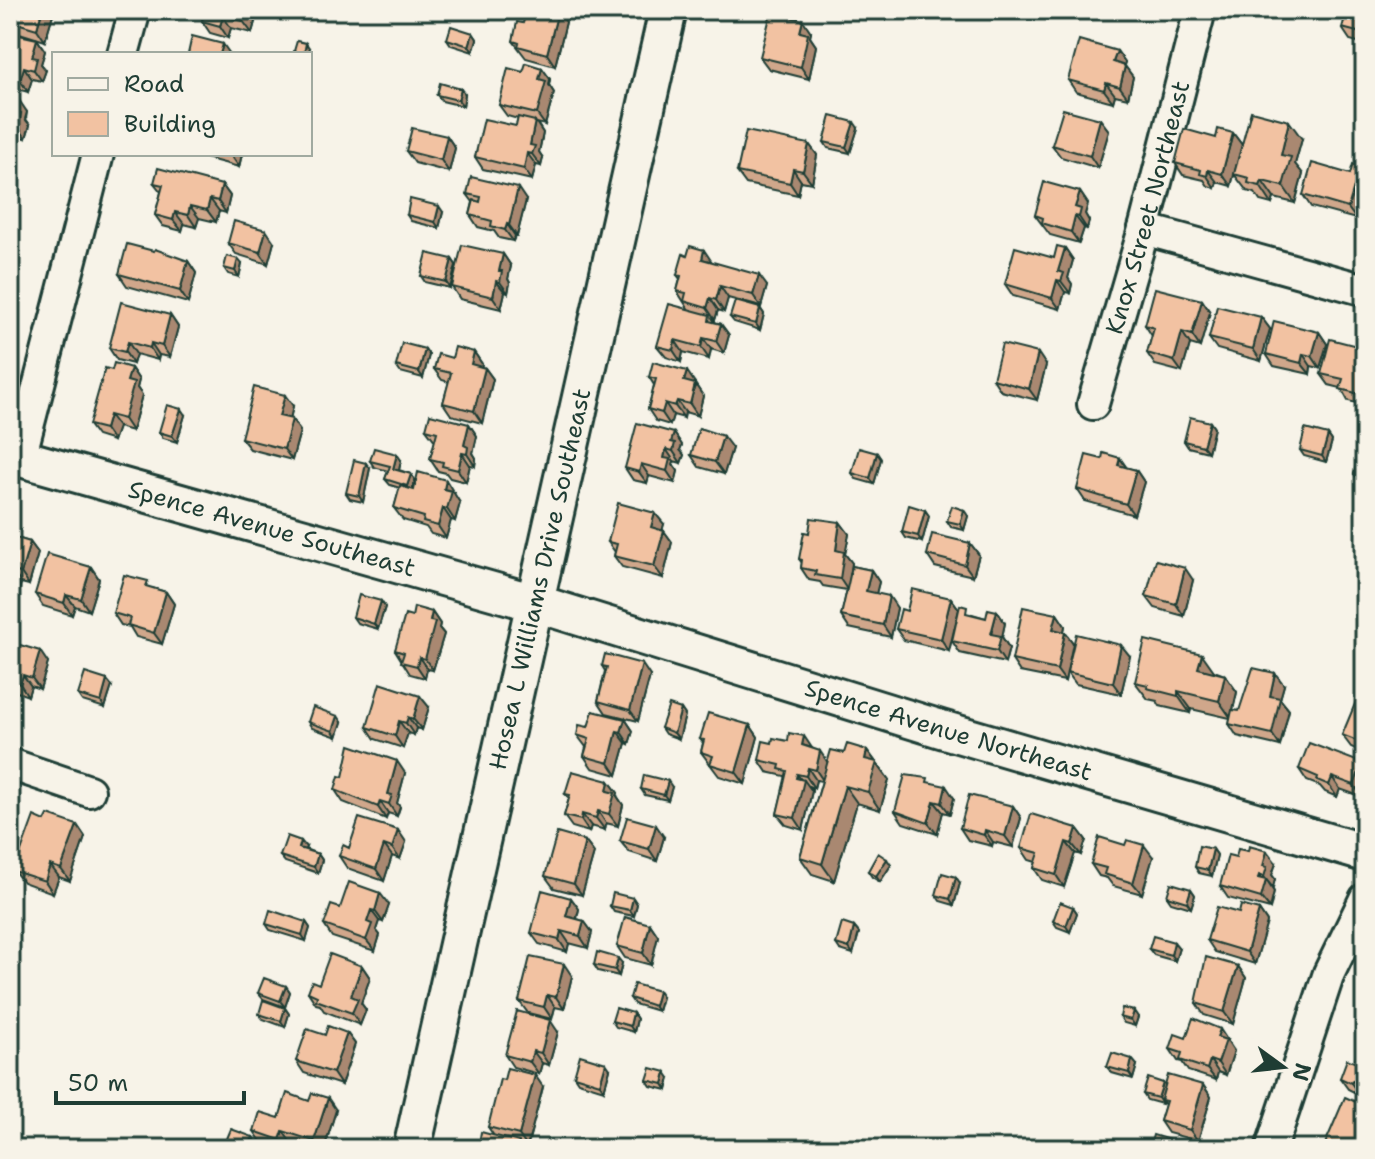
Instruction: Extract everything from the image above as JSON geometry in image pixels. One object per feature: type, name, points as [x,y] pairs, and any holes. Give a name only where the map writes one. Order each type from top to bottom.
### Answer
[{"type":"street","points":[[124,52],[135,10]]},
{"type":"street","name":"Hosea L Williams Drive Southeast","points":[[412,1149],[668,10]]},
{"type":"street","name":"Knox Street Northeast","points":[[1093,404],[1144,229],[1200,10]]},
{"type":"street","points":[[15,457],[97,156]]},
{"type":"street","points":[[1144,229],[1365,290]]},
{"type":"street","name":"Spence Avenue Southeast","points":[[15,457],[535,603]]},
{"type":"street","name":"Spence Avenue Northeast","points":[[535,603],[941,729],[1365,853]]},
{"type":"street","points":[[10,764],[89,791]]},
{"type":"street","points":[[1271,1149],[1329,973],[1365,899]]},
{"type":"building","points":[[10,10],[42,10],[37,29],[10,21]]},
{"type":"building","points":[[205,10],[246,10],[243,21],[223,16],[220,26],[202,21]]},
{"type":"building","points":[[527,10],[558,11],[547,54],[518,46],[519,43],[513,41],[517,22],[523,23]]},
{"type":"building","points":[[1347,10],[1365,10],[1365,34],[1342,28]]},
{"type":"building","points":[[771,13],[803,20],[800,32],[808,34],[801,67],[760,57]]},
{"type":"building","points":[[451,26],[473,33],[469,46],[447,39]]},
{"type":"building","points":[[10,33],[37,39],[32,57],[37,58],[34,70],[24,67],[20,80],[10,77]]},
{"type":"building","points":[[192,36],[223,44],[221,52],[188,52]]},
{"type":"building","points":[[1079,40],[1117,51],[1113,62],[1125,66],[1120,87],[1106,83],[1104,90],[1068,80]]},
{"type":"building","points":[[297,41],[306,43],[304,52],[294,51]]},
{"type":"building","points":[[526,63],[542,68],[539,79],[546,81],[537,114],[499,105],[508,68],[523,72]]},
{"type":"building","points":[[440,83],[461,89],[458,100],[437,95]]},
{"type":"building","points":[[10,97],[19,100],[16,112],[21,113],[18,127],[11,125],[10,129]]},
{"type":"building","points":[[1063,109],[1100,119],[1090,156],[1052,145]]},
{"type":"building","points":[[1251,111],[1289,121],[1281,155],[1291,157],[1283,186],[1262,181],[1260,186],[1248,183],[1249,178],[1234,174]]},
{"type":"building","points":[[831,116],[854,122],[846,147],[824,142]]},
{"type":"building","points":[[518,117],[535,121],[530,145],[535,146],[532,154],[527,153],[524,169],[475,157],[484,119],[516,126]]},
{"type":"building","points":[[412,128],[447,136],[441,160],[406,151]]},
{"type":"building","points":[[1184,129],[1216,138],[1218,129],[1233,133],[1222,174],[1208,170],[1207,176],[1200,174],[1201,170],[1175,163]]},
{"type":"building","points":[[746,131],[809,144],[803,171],[793,169],[790,183],[737,172]]},
{"type":"building","points":[[1312,163],[1350,174],[1353,164],[1360,166],[1348,208],[1303,195]]},
{"type":"building","points":[[158,168],[222,185],[218,201],[210,199],[207,210],[190,206],[188,215],[175,212],[173,220],[155,215],[163,185],[154,183]]},
{"type":"building","points":[[471,177],[518,188],[505,230],[491,226],[492,221],[470,215],[474,200],[480,202],[481,197],[467,194]]},
{"type":"building","points":[[1044,182],[1080,192],[1075,207],[1081,209],[1079,217],[1075,216],[1071,232],[1042,223],[1043,218],[1035,215]]},
{"type":"building","points":[[410,199],[439,206],[435,222],[407,215]]},
{"type":"building","points":[[234,221],[266,230],[260,252],[228,243]]},
{"type":"building","points":[[127,244],[155,249],[188,261],[180,291],[119,274]]},
{"type":"building","points":[[462,245],[503,254],[500,282],[496,281],[493,297],[452,287]]},
{"type":"building","points":[[690,246],[704,250],[702,259],[759,275],[753,295],[720,286],[716,300],[710,298],[707,308],[684,301],[686,293],[677,291],[681,276],[677,275],[683,254],[687,256]]},
{"type":"building","points":[[1057,246],[1065,248],[1058,271],[1064,273],[1061,281],[1057,280],[1052,298],[1005,284],[1015,247],[1054,258]]},
{"type":"building","points":[[427,253],[452,259],[446,282],[421,276]]},
{"type":"building","points":[[227,256],[238,259],[235,271],[224,268]]},
{"type":"building","points":[[1155,288],[1202,300],[1192,335],[1182,332],[1174,361],[1147,353],[1154,328],[1145,325]]},
{"type":"building","points":[[735,301],[760,308],[756,324],[730,317]]},
{"type":"building","points":[[121,302],[170,315],[162,346],[151,343],[150,348],[128,342],[125,352],[109,348]]},
{"type":"building","points":[[669,304],[710,315],[709,321],[721,324],[716,341],[703,338],[701,347],[675,340],[673,350],[657,346]]},
{"type":"building","points":[[1217,306],[1261,317],[1253,349],[1209,338]]},
{"type":"building","points":[[1274,321],[1319,332],[1312,356],[1303,354],[1301,363],[1266,354]]},
{"type":"building","points":[[1330,339],[1365,348],[1365,375],[1360,394],[1340,389],[1343,379],[1321,374]]},
{"type":"building","points":[[402,343],[425,349],[419,372],[396,366]]},
{"type":"building","points":[[1002,344],[1038,353],[1029,389],[993,379]]},
{"type":"building","points":[[455,347],[474,352],[471,364],[485,368],[474,411],[443,403],[451,373],[434,369],[438,354],[452,358]]},
{"type":"building","points":[[653,362],[687,371],[684,381],[695,384],[690,404],[677,401],[675,406],[665,403],[662,413],[648,409],[656,379],[649,377]]},
{"type":"building","points":[[114,363],[131,368],[127,381],[134,383],[124,419],[109,415],[105,429],[89,425],[105,368],[112,370]]},
{"type":"building","points":[[254,387],[285,395],[279,416],[292,419],[284,449],[241,438]]},
{"type":"building","points":[[167,405],[181,409],[172,436],[159,432]]},
{"type":"building","points":[[430,414],[469,424],[464,445],[468,447],[467,454],[462,453],[458,470],[430,459],[437,432],[426,429]]},
{"type":"building","points":[[1190,417],[1210,422],[1203,446],[1184,441]]},
{"type":"building","points":[[637,423],[674,433],[671,442],[675,443],[673,451],[666,449],[664,458],[670,459],[667,471],[641,464],[639,472],[625,468]]},
{"type":"building","points":[[699,428],[723,436],[715,462],[691,455]]},
{"type":"building","points":[[1305,429],[1328,435],[1322,456],[1300,450]]},
{"type":"building","points":[[374,448],[397,454],[393,469],[411,474],[407,486],[385,479],[390,466],[370,461]]},
{"type":"building","points":[[859,448],[877,453],[870,478],[852,473]]},
{"type":"building","points":[[1103,453],[1120,458],[1118,465],[1136,470],[1126,504],[1077,489],[1086,455],[1102,459]]},
{"type":"building","points":[[1359,454],[1365,455],[1365,477],[1354,474]]},
{"type":"building","points":[[354,460],[366,463],[359,496],[346,493]]},
{"type":"building","points":[[418,472],[446,480],[444,489],[452,491],[438,526],[423,522],[424,517],[394,508],[400,486],[414,490]]},
{"type":"building","points":[[618,503],[655,513],[651,527],[664,531],[654,566],[614,556],[617,544],[608,542]]},
{"type":"building","points":[[909,505],[925,510],[918,536],[902,532]]},
{"type":"building","points":[[952,506],[964,510],[960,524],[947,521]]},
{"type":"building","points":[[811,518],[840,522],[836,550],[844,552],[840,579],[815,575],[816,571],[801,568],[802,560],[799,559],[804,532],[809,533]]},
{"type":"building","points":[[932,534],[970,543],[965,565],[927,555]]},
{"type":"building","points":[[10,536],[30,542],[21,573],[12,571],[10,579]]},
{"type":"building","points":[[47,554],[91,567],[81,599],[66,595],[64,603],[35,594]]},
{"type":"building","points":[[1156,560],[1185,568],[1176,604],[1146,596]]},
{"type":"building","points":[[852,566],[871,570],[866,591],[889,596],[883,625],[841,616]]},
{"type":"building","points":[[124,575],[148,581],[146,586],[166,592],[154,633],[128,625],[130,618],[113,613]]},
{"type":"building","points":[[912,589],[951,598],[941,639],[896,629],[901,609],[907,611]]},
{"type":"building","points":[[359,595],[381,601],[374,624],[353,617]]},
{"type":"building","points":[[960,605],[967,607],[966,613],[986,618],[988,609],[997,611],[991,634],[1001,636],[997,651],[952,641]]},
{"type":"building","points":[[414,607],[432,612],[430,621],[435,622],[425,659],[419,657],[417,666],[401,662],[404,653],[395,650],[405,615],[412,617]]},
{"type":"building","points":[[1023,607],[1057,614],[1053,629],[1065,632],[1057,670],[1012,660]]},
{"type":"building","points":[[1076,634],[1121,645],[1113,683],[1067,672]]},
{"type":"building","points":[[1145,640],[1202,654],[1198,668],[1225,675],[1219,701],[1178,691],[1178,696],[1135,682]]},
{"type":"building","points":[[10,642],[40,651],[32,678],[23,675],[20,684],[10,681]]},
{"type":"building","points":[[605,654],[642,664],[630,710],[598,701],[607,667],[602,666]]},
{"type":"building","points":[[1253,668],[1275,673],[1270,696],[1280,698],[1272,734],[1229,724],[1232,710],[1239,711]]},
{"type":"building","points":[[85,673],[107,680],[101,702],[78,695]]},
{"type":"building","points":[[380,683],[420,696],[413,719],[408,717],[406,723],[399,721],[395,736],[367,727]]},
{"type":"building","points":[[1357,699],[1365,702],[1365,744],[1342,735]]},
{"type":"building","points":[[669,705],[681,709],[674,733],[661,728]]},
{"type":"building","points":[[313,707],[338,716],[333,731],[308,722]]},
{"type":"building","points":[[593,711],[625,719],[621,732],[617,731],[609,763],[584,756],[589,739],[577,735],[579,725],[588,727]]},
{"type":"building","points":[[708,713],[750,725],[736,772],[710,764],[713,756],[701,752],[704,740],[700,739]]},
{"type":"building","points":[[789,733],[804,736],[802,745],[820,751],[816,770],[808,768],[806,776],[797,774],[796,778],[804,780],[795,818],[777,814],[787,771],[779,769],[780,765],[759,760],[763,741],[772,743],[773,738],[788,741]]},
{"type":"building","points":[[1309,743],[1362,763],[1354,785],[1332,777],[1329,785],[1299,769]]},
{"type":"building","points":[[847,744],[867,750],[865,759],[877,762],[868,792],[845,786],[822,864],[800,857],[831,750],[844,753]]},
{"type":"building","points":[[350,745],[397,761],[388,794],[392,795],[389,804],[380,801],[378,807],[335,790],[339,776],[343,777]]},
{"type":"building","points":[[572,771],[609,781],[607,791],[615,793],[609,814],[598,811],[596,818],[582,814],[581,820],[564,816],[570,795],[565,794]]},
{"type":"building","points":[[644,775],[668,781],[664,795],[641,789]]},
{"type":"building","points":[[905,775],[928,778],[927,782],[946,786],[942,803],[934,801],[928,823],[895,811]]},
{"type":"building","points":[[969,795],[1013,806],[1005,836],[985,830],[984,835],[960,828]]},
{"type":"building","points":[[1031,814],[1077,828],[1072,844],[1066,842],[1056,875],[1034,868],[1039,853],[1021,848]]},
{"type":"building","points":[[48,815],[77,825],[61,869],[50,865],[45,881],[14,871],[34,816],[45,821]]},
{"type":"building","points":[[627,817],[656,825],[649,849],[620,841]]},
{"type":"building","points":[[359,818],[398,830],[392,848],[384,845],[376,869],[339,856],[343,845],[349,848]]},
{"type":"building","points":[[557,833],[585,841],[574,884],[545,876]]},
{"type":"building","points":[[287,836],[301,841],[299,848],[318,854],[314,867],[280,856]]},
{"type":"building","points":[[1099,837],[1125,845],[1127,840],[1144,845],[1133,883],[1104,874],[1106,868],[1091,864]]},
{"type":"building","points":[[1199,846],[1213,849],[1208,870],[1195,867]]},
{"type":"building","points":[[1249,846],[1267,851],[1264,877],[1259,875],[1258,878],[1266,880],[1261,898],[1220,886],[1228,855],[1236,857],[1238,849],[1248,851]]},
{"type":"building","points":[[878,853],[887,859],[876,876],[868,871]]},
{"type":"building","points":[[942,873],[956,877],[950,899],[936,895]]},
{"type":"building","points":[[349,882],[380,893],[375,911],[371,910],[367,922],[372,924],[366,940],[324,925],[331,905],[340,908]]},
{"type":"building","points":[[1171,883],[1191,889],[1187,902],[1167,896]]},
{"type":"building","points":[[542,890],[571,898],[566,916],[584,921],[580,936],[561,931],[559,940],[531,933]]},
{"type":"building","points":[[613,893],[633,898],[630,910],[610,906]]},
{"type":"building","points":[[1060,902],[1073,907],[1066,926],[1053,921]]},
{"type":"building","points":[[1241,905],[1259,910],[1247,952],[1207,940],[1217,907],[1239,913]]},
{"type":"building","points":[[270,910],[306,922],[302,935],[266,924]]},
{"type":"building","points":[[625,917],[650,924],[643,953],[617,946]]},
{"type":"building","points":[[842,923],[854,927],[849,948],[836,944]]},
{"type":"building","points":[[1153,936],[1174,942],[1171,955],[1149,949]]},
{"type":"building","points":[[597,952],[618,958],[615,970],[594,965]]},
{"type":"building","points":[[330,954],[362,966],[351,996],[358,999],[352,1013],[316,1000],[317,996],[308,992],[312,981],[319,984]]},
{"type":"building","points":[[530,957],[564,964],[556,997],[547,995],[544,1007],[519,1001]]},
{"type":"building","points":[[1206,957],[1238,966],[1224,1012],[1196,1003]]},
{"type":"building","points":[[264,978],[286,986],[280,1001],[258,993]]},
{"type":"building","points":[[634,984],[658,991],[654,1006],[630,998]]},
{"type":"building","points":[[263,1000],[285,1008],[281,1021],[259,1014]]},
{"type":"building","points":[[616,1008],[633,1013],[630,1026],[612,1021]]},
{"type":"building","points":[[1122,1008],[1134,1011],[1131,1020],[1120,1017]]},
{"type":"building","points":[[517,1011],[550,1020],[541,1053],[533,1051],[530,1062],[505,1055]]},
{"type":"building","points":[[1193,1018],[1220,1029],[1217,1037],[1226,1040],[1218,1063],[1210,1060],[1207,1069],[1180,1060],[1182,1053],[1170,1049],[1175,1034],[1186,1038]]},
{"type":"building","points":[[328,1026],[347,1033],[333,1073],[296,1061],[307,1029],[325,1035]]},
{"type":"building","points":[[1365,1036],[1365,1085],[1353,1080],[1351,1083],[1340,1078],[1347,1059],[1354,1062]]},
{"type":"building","points":[[1112,1053],[1132,1059],[1129,1073],[1107,1067]]},
{"type":"building","points":[[580,1055],[606,1063],[600,1084],[574,1076]]},
{"type":"building","points":[[507,1068],[535,1075],[519,1135],[488,1127],[500,1079],[504,1080]]},
{"type":"building","points":[[651,1068],[666,1072],[663,1084],[647,1080]]},
{"type":"building","points":[[1168,1075],[1203,1085],[1190,1130],[1160,1121],[1166,1101],[1161,1100]]},
{"type":"building","points":[[1148,1078],[1163,1083],[1158,1098],[1143,1094]]},
{"type":"building","points":[[287,1093],[309,1101],[312,1093],[328,1098],[314,1141],[283,1131],[280,1140],[254,1131],[260,1112],[279,1118]]},
{"type":"building","points":[[1345,1097],[1365,1106],[1365,1149],[1338,1149],[1325,1144]]},
{"type":"building","points":[[231,1129],[253,1137],[248,1149],[226,1141]]},
{"type":"building","points":[[481,1132],[519,1142],[517,1149],[478,1149]]},
{"type":"building","points":[[1153,1135],[1186,1145],[1185,1149],[1149,1149]]}]
